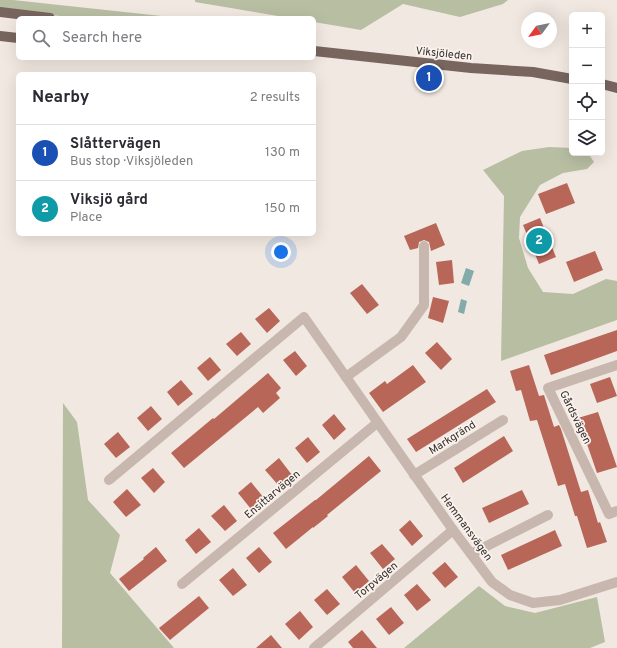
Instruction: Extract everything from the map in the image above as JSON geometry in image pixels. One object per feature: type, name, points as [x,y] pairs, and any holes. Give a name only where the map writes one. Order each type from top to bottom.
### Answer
[{"type":"main road","points":[[0,12],[33,16]]},
{"type":"main road","points":[[0,36],[16,38]]},
{"type":"main road","name":"Viksjöleden","points":[[316,51],[471,68],[533,72],[569,78]]},
{"type":"main road","points":[[605,85],[617,88]]},
{"type":"street","points":[[346,377],[401,337],[424,305],[424,246]]},
{"type":"street","name":"Hemmansvägen","points":[[109,480],[304,317],[377,423],[492,582],[510,595],[533,603],[560,600],[617,582]]},
{"type":"street","name":"Gårdsvägen","points":[[617,365],[548,388],[609,514],[617,511]]},
{"type":"street","name":"Markgränd","points":[[414,475],[503,420]]},
{"type":"street","name":"Ensittarvägen","points":[[182,584],[377,423]]},
{"type":"street","points":[[471,554],[548,515]]},
{"type":"street","name":"Torpvägen","points":[[314,648],[453,530]]},
{"type":"green space","points":[[0,0],[13,0],[161,16],[61,16],[0,10]]},
{"type":"green space","points":[[195,0],[508,0],[503,4],[460,17],[403,4],[361,30],[316,22],[316,16],[278,16],[195,2]]},
{"type":"green space","points":[[549,147],[569,148],[569,156],[590,156],[594,162],[587,169],[563,173],[540,185],[520,217],[519,238],[528,268],[543,292],[573,294],[606,279],[617,281],[617,320],[501,361],[504,196],[483,170],[522,151]]},
{"type":"green space","points":[[63,403],[77,422],[88,500],[120,535],[110,573],[174,648],[62,648]]},
{"type":"green space","points":[[479,586],[505,606],[535,613],[597,597],[605,642],[590,648],[404,648]]},
{"type":"water","points":[[466,268],[474,271],[469,286],[461,283]]},
{"type":"water","points":[[461,299],[467,301],[464,314],[458,312]]},
{"type":"building","points":[[567,183],[575,203],[546,214],[538,194]]},
{"type":"building","points":[[540,218],[556,257],[539,264],[523,225]]},
{"type":"building","points":[[436,223],[445,245],[431,251],[429,242],[424,240],[419,242],[418,248],[410,250],[404,236]]},
{"type":"building","points":[[595,251],[603,270],[574,282],[566,262]]},
{"type":"building","points":[[452,260],[454,283],[439,285],[436,262]]},
{"type":"building","points":[[362,284],[379,305],[367,314],[350,293]]},
{"type":"building","points":[[433,297],[449,301],[443,323],[428,318]]},
{"type":"building","points":[[269,308],[280,321],[267,333],[255,319]]},
{"type":"building","points":[[617,330],[617,351],[551,375],[544,355]]},
{"type":"building","points":[[241,332],[251,344],[237,356],[226,344]]},
{"type":"building","points":[[437,342],[452,359],[441,370],[425,353]]},
{"type":"building","points":[[295,351],[307,366],[296,376],[283,360]]},
{"type":"building","points":[[210,357],[221,370],[208,381],[197,368]]},
{"type":"building","points":[[413,365],[426,382],[383,412],[369,393],[385,381],[387,384]]},
{"type":"building","points":[[529,365],[539,396],[544,395],[554,427],[559,425],[561,429],[581,492],[588,490],[598,523],[600,522],[607,542],[587,548],[565,484],[558,486],[537,420],[530,421],[521,390],[516,391],[510,371]]},
{"type":"building","points":[[268,373],[281,388],[276,393],[280,398],[263,413],[258,407],[184,468],[171,453]]},
{"type":"building","points":[[610,377],[617,396],[597,403],[590,384]]},
{"type":"building","points":[[181,380],[193,394],[178,406],[167,392]]},
{"type":"building","points":[[487,389],[496,402],[416,452],[407,439]]},
{"type":"building","points":[[151,406],[162,419],[148,431],[137,418]]},
{"type":"building","points":[[598,412],[617,467],[597,473],[578,418]]},
{"type":"building","points":[[334,414],[346,429],[334,440],[322,425]]},
{"type":"building","points":[[118,432],[130,447],[116,458],[104,444]]},
{"type":"building","points":[[504,436],[513,451],[463,483],[454,468]]},
{"type":"building","points":[[308,437],[320,452],[307,463],[295,448]]},
{"type":"building","points":[[369,456],[381,471],[286,549],[273,533]]},
{"type":"building","points":[[279,458],[292,475],[279,486],[265,470]]},
{"type":"building","points":[[153,468],[165,482],[154,493],[141,478]]},
{"type":"building","points":[[251,482],[264,498],[251,509],[238,493]]},
{"type":"building","points":[[127,489],[141,505],[126,517],[113,502]]},
{"type":"building","points":[[522,490],[529,504],[489,523],[482,508]]},
{"type":"building","points":[[224,505],[237,521],[225,531],[211,516]]},
{"type":"building","points":[[410,520],[423,536],[412,546],[399,530]]},
{"type":"building","points":[[199,528],[211,542],[196,554],[185,540]]},
{"type":"building","points":[[555,530],[562,546],[508,570],[501,555]]},
{"type":"building","points":[[382,544],[395,559],[383,569],[370,553]]},
{"type":"building","points":[[156,547],[167,561],[129,591],[119,579],[144,559],[143,558]]},
{"type":"building","points":[[259,547],[272,562],[259,573],[246,558]]},
{"type":"building","points":[[445,562],[458,577],[445,588],[432,573]]},
{"type":"building","points":[[356,565],[369,581],[355,593],[342,577]]},
{"type":"building","points":[[233,568],[247,585],[233,596],[219,580]]},
{"type":"building","points":[[417,584],[431,600],[417,611],[404,595]]},
{"type":"building","points":[[327,589],[340,604],[327,615],[314,600]]},
{"type":"building","points":[[199,596],[209,608],[170,640],[159,628]]},
{"type":"building","points":[[391,607],[404,623],[389,635],[376,619]]},
{"type":"building","points":[[300,611],[313,627],[299,640],[285,624]]},
{"type":"building","points":[[362,630],[377,648],[353,648],[348,642]]},
{"type":"building","points":[[271,635],[282,648],[256,648]]},
{"type":"place","name":"Slåttervägen","points":[[429,78]]},
{"type":"place","name":"Viksjö gård","points":[[539,241]]}]
